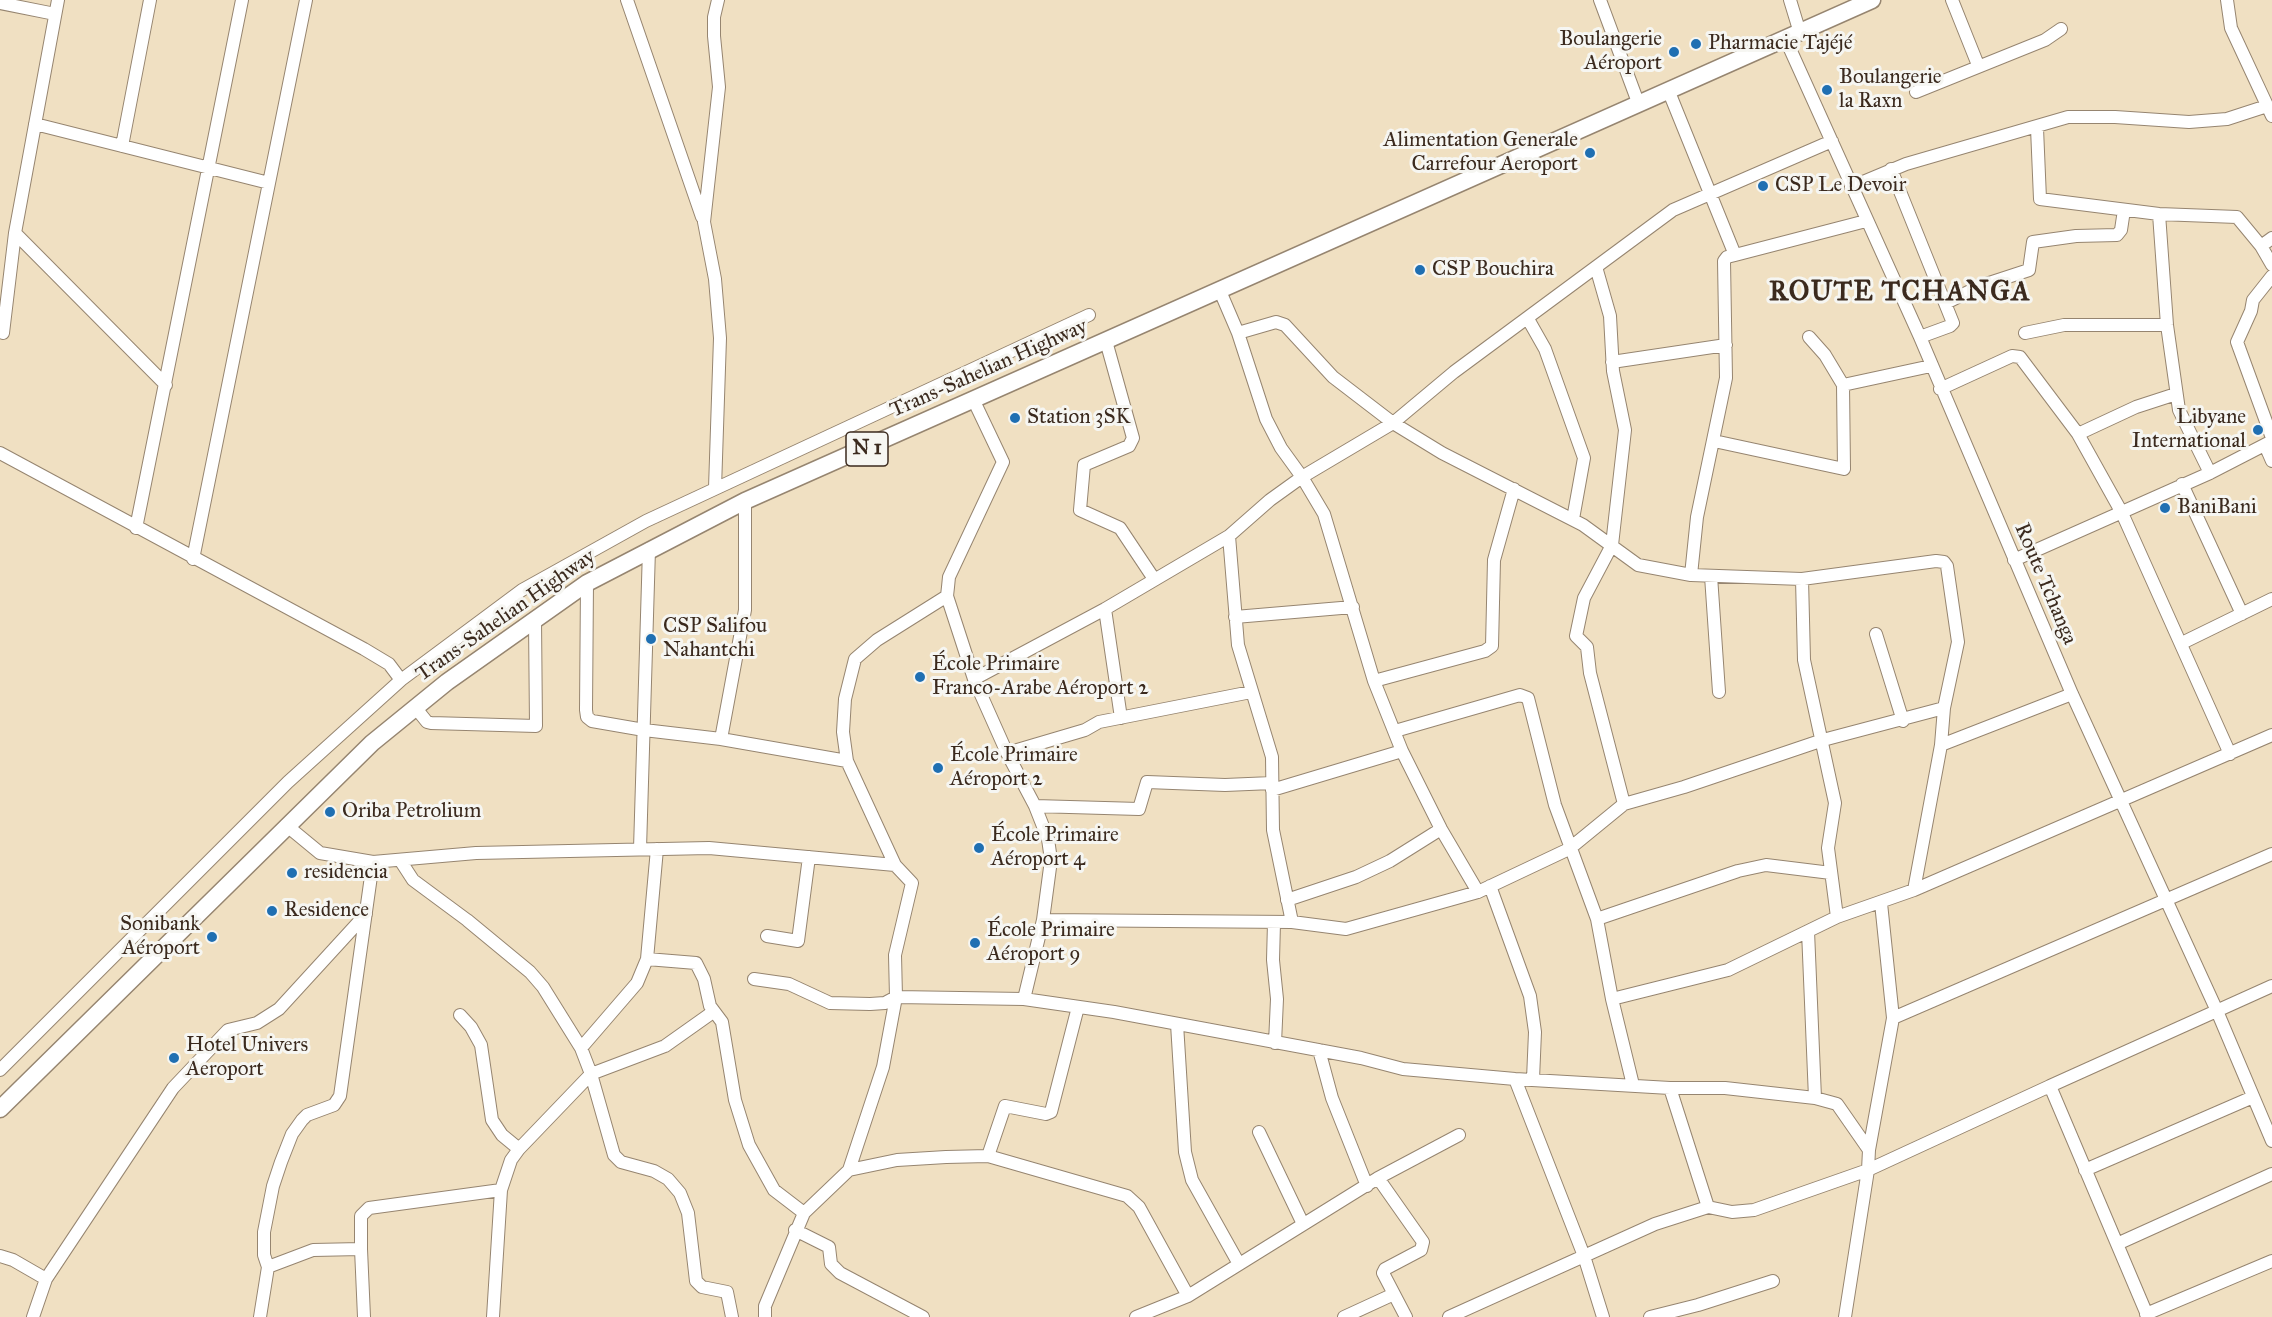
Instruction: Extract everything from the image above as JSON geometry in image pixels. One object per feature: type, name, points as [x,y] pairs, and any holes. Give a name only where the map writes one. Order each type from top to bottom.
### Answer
[{"type":"highway","name":"Trans-Sahelian Highway","points":[[0,1109],[286,825],[372,743],[415,707],[587,583],[745,501],[1872,0]]},
{"type":"street","points":[[0,331],[3,333],[15,233],[58,0]]},
{"type":"street","points":[[122,146],[150,0]]},
{"type":"street","points":[[136,528],[242,0]]},
{"type":"street","points":[[193,559],[306,0]]},
{"type":"street","points":[[627,0],[704,222],[715,279],[720,338],[715,488]]},
{"type":"street","points":[[704,222],[719,87],[714,36],[714,17],[718,0]]},
{"type":"street","points":[[1600,0],[1639,105]]},
{"type":"street","name":"Route Tchanga","points":[[1790,0],[1793,37],[1832,141],[1920,337],[1940,389],[2072,694],[2217,1011],[2272,1142]]},
{"type":"street","points":[[1952,0],[1978,65]]},
{"type":"street","points":[[1851,186],[1890,170],[2068,117],[2090,116],[2189,122],[2227,119],[2269,111],[2231,28],[2227,0]]},
{"type":"street","points":[[0,3],[56,14]]},
{"type":"street","points":[[1916,92],[1978,65],[2045,40],[2061,29]]},
{"type":"street","points":[[1669,92],[1735,255]]},
{"type":"street","points":[[35,124],[269,183]]},
{"type":"street","points":[[2037,128],[2040,199],[2159,214],[2237,217],[2261,246],[2272,266]]},
{"type":"street","points":[[974,679],[1105,609],[1229,536],[1302,477],[1393,423],[1454,372],[1673,210],[1832,141]]},
{"type":"street","points":[[1890,170],[1953,324],[1920,337]]},
{"type":"street","points":[[1946,303],[1980,286],[2029,270],[2033,243],[2076,236],[2117,235],[2121,230],[2124,210]]},
{"type":"street","points":[[2159,214],[2167,325],[2176,394],[2180,412],[2210,473]]},
{"type":"street","points":[[1691,575],[1697,517],[1726,378],[1724,261],[1726,257],[1866,221]]},
{"type":"street","points":[[15,233],[166,385]]},
{"type":"street","points":[[2261,246],[2272,238]]},
{"type":"street","points":[[1596,267],[1610,315],[1612,362],[1625,430],[1612,545],[1584,598],[1576,636],[1587,646],[1590,673],[1624,804]]},
{"type":"street","points":[[2272,276],[2253,300],[2251,311],[2237,342],[2270,441],[2272,461]]},
{"type":"street","points":[[1220,291],[1238,333],[1266,419],[1281,448],[1324,514],[1374,681],[1402,751],[1441,829],[1478,892]]},
{"type":"street","points":[[0,1070],[288,782],[401,680],[522,590],[646,521],[1089,315]]},
{"type":"street","points":[[1528,319],[1545,349],[1584,458],[1573,519]]},
{"type":"street","points":[[1238,333],[1276,322],[1285,325],[1333,377],[1393,423],[1442,453],[1573,519],[1638,565],[1691,575],[1802,579],[1936,561],[1944,562],[1959,642],[1944,708],[1941,745],[1914,890]]},
{"type":"street","points":[[2025,333],[2064,325],[2167,325]]},
{"type":"street","points":[[1714,441],[1844,470],[1843,385],[1824,355],[1809,337]]},
{"type":"street","points":[[1106,341],[1133,438],[1129,446],[1084,465],[1080,510],[1120,528],[1154,579]]},
{"type":"street","points":[[1612,362],[1726,345]]},
{"type":"street","points":[[1940,389],[2012,356],[2018,356],[2078,434],[2122,513],[2230,754]]},
{"type":"street","points":[[1843,385],[1931,366]]},
{"type":"street","points":[[2078,434],[2136,406],[2176,394]]},
{"type":"street","points":[[973,399],[1003,462],[949,577],[947,596],[974,679],[1007,753],[1035,806],[1048,839],[1051,860],[1043,921],[1024,999]]},
{"type":"street","points":[[2014,560],[2210,473],[2270,441]]},
{"type":"street","points":[[0,453],[193,559],[364,649],[389,664],[401,680]]},
{"type":"street","points":[[2182,484],[2242,614]]},
{"type":"street","points":[[1374,681],[1485,651],[1492,646],[1494,560],[1514,489]]},
{"type":"street","points":[[721,739],[745,610],[745,501]]},
{"type":"street","points":[[1229,536],[1235,617],[1241,659],[1268,739],[1276,853],[1292,922]]},
{"type":"street","points":[[640,849],[649,549]]},
{"type":"street","points":[[1711,576],[1719,692]]},
{"type":"street","points":[[1802,579],[1804,660],[1835,803],[1827,848],[1837,917]]},
{"type":"street","points":[[587,583],[587,717],[600,723],[721,739],[847,761]]},
{"type":"street","points":[[752,1317],[765,1312],[795,1230],[804,1213],[849,1170],[883,1067],[896,997],[895,956],[912,883],[895,865],[847,761],[843,732],[845,699],[855,659],[877,640],[947,596]]},
{"type":"street","points":[[2181,643],[2272,599]]},
{"type":"street","points":[[1235,617],[1353,607]]},
{"type":"street","points":[[1105,609],[1121,718]]},
{"type":"street","points":[[415,707],[427,722],[432,723],[536,726],[535,620]]},
{"type":"street","points":[[1876,634],[1903,721]]},
{"type":"street","points":[[1007,753],[1085,730],[1099,722],[1251,692]]},
{"type":"street","points":[[1941,745],[2072,694]]},
{"type":"street","points":[[1395,732],[1526,695],[1569,849],[1597,919],[1612,999],[1633,1085]]},
{"type":"street","points":[[1043,921],[1292,922],[1346,929],[1478,892],[1569,849],[1624,804],[1684,787],[1823,740],[1903,721],[1944,708]]},
{"type":"street","points":[[1612,999],[1728,970],[1837,917],[1914,890],[2272,735]]},
{"type":"street","points":[[1035,806],[1139,809],[1147,782],[1272,786],[1402,751]]},
{"type":"street","points":[[286,825],[320,853],[373,862],[476,854],[708,848],[895,865]]},
{"type":"street","points":[[1287,900],[1356,877],[1390,861],[1441,829]]},
{"type":"street","points":[[580,1048],[637,983],[647,959],[657,849]]},
{"type":"street","points":[[1893,1018],[2272,854]]},
{"type":"street","points":[[766,936],[798,941],[809,857]]},
{"type":"street","points":[[400,860],[413,880],[530,972],[543,987],[580,1048],[591,1074],[614,1155],[621,1162],[654,1171],[668,1179],[680,1193],[688,1213],[696,1281],[702,1287],[727,1292],[732,1317]]},
{"type":"street","points":[[260,1317],[268,1267],[264,1246],[267,1211],[273,1185],[292,1134],[307,1115],[334,1105],[340,1096],[373,862]]},
{"type":"street","points":[[1597,919],[1738,871],[1766,865],[1831,873]]},
{"type":"street","points":[[1490,886],[1530,996],[1534,1032],[1533,1079]]},
{"type":"street","points":[[1845,1317],[1868,1170],[1869,1150],[1893,1018],[1881,903]]},
{"type":"street","points":[[33,1317],[46,1279],[173,1088],[228,1030],[257,1023],[279,1009],[366,914]]},
{"type":"street","points":[[1274,923],[1273,960],[1277,999],[1275,1043]]},
{"type":"street","points":[[1808,930],[1815,1098]]},
{"type":"street","points":[[647,959],[693,961],[704,979],[713,1012],[722,1022],[735,1100],[749,1145],[774,1190],[804,1213]]},
{"type":"street","points":[[754,979],[789,984],[830,1004],[885,1003],[896,997],[1024,999],[1319,1050],[1403,1069],[1515,1079],[1670,1088],[1725,1088],[1815,1098],[1837,1104],[1869,1150]]},
{"type":"street","points":[[1449,1317],[1476,1311],[1584,1256],[1655,1224],[1707,1207],[1732,1212],[1754,1210],[1868,1170],[2272,986]]},
{"type":"street","points":[[988,1155],[1005,1106],[1046,1114],[1052,1112],[1078,1007]]},
{"type":"street","points":[[493,1317],[501,1190],[511,1160],[591,1074],[665,1046],[713,1012]]},
{"type":"street","points":[[460,1015],[471,1027],[481,1045],[492,1120],[502,1135],[519,1149]]},
{"type":"street","points":[[1177,1024],[1185,1152],[1192,1180],[1239,1264]]},
{"type":"street","points":[[1319,1050],[1326,1082],[1367,1186]]},
{"type":"street","points":[[1515,1079],[1584,1256],[1603,1317]]},
{"type":"street","points":[[2050,1086],[2147,1316],[2272,1261]]},
{"type":"street","points":[[1670,1088],[1707,1207]]},
{"type":"street","points":[[2085,1170],[2253,1097]]},
{"type":"street","points":[[1259,1132],[1304,1224]]},
{"type":"street","points":[[1136,1317],[1188,1296],[1378,1178],[1459,1135]]},
{"type":"street","points":[[849,1170],[897,1160],[988,1155],[1127,1196],[1138,1207],[1188,1296]]},
{"type":"street","points":[[2117,1244],[2272,1174]]},
{"type":"street","points":[[1378,1178],[1423,1242],[1421,1250],[1383,1271],[1406,1317]]},
{"type":"street","points":[[364,1317],[361,1216],[369,1208],[501,1190]]},
{"type":"street","points":[[795,1230],[829,1246],[831,1264],[840,1273],[923,1317]]},
{"type":"street","points":[[268,1267],[314,1250],[361,1249]]},
{"type":"street","points":[[0,1256],[13,1260],[46,1279]]},
{"type":"street","points":[[1650,1317],[1698,1305],[1773,1281]]},
{"type":"street","points":[[1344,1317],[1394,1294]]},
{"type":"place","name":"Pharmacie Tajéjé","points":[[1696,44]]},
{"type":"place","name":"Boulangerie Aéroport","points":[[1674,52]]},
{"type":"place","name":"Boulangerie la Raxn","points":[[1827,90]]},
{"type":"place","name":"Alimentation Generale Carrefour Aeroport","points":[[1590,153]]},
{"type":"place","name":"CSP Le Devoir","points":[[1763,186]]},
{"type":"place","name":"CSP Bouchira","points":[[1420,270]]},
{"type":"place","name":"Station 3SK","points":[[1015,418]]},
{"type":"place","name":"Libyane International","points":[[2258,430]]},
{"type":"place","name":"BaniBani","points":[[2165,508]]},
{"type":"place","name":"CSP Salifou Nahantchi","points":[[651,639]]},
{"type":"place","name":"École Primaire Franco-Arabe Aéroport 2","points":[[920,677]]},
{"type":"place","name":"École Primaire Aéroport 2","points":[[938,768]]},
{"type":"place","name":"Oriba Petrolium","points":[[330,812]]},
{"type":"place","name":"École Primaire Aéroport 4","points":[[979,848]]},
{"type":"place","name":"residencia","points":[[292,873]]},
{"type":"place","name":"Residence","points":[[272,911]]},
{"type":"place","name":"Sonibank Aéroport","points":[[212,937]]},
{"type":"place","name":"École Primaire Aéroport 9","points":[[975,943]]},
{"type":"place","name":"Hotel Univers Aeroport","points":[[174,1058]]},
{"type":"district","name":"ROUTE TCHANGA","points":[[1900,293]]}]
